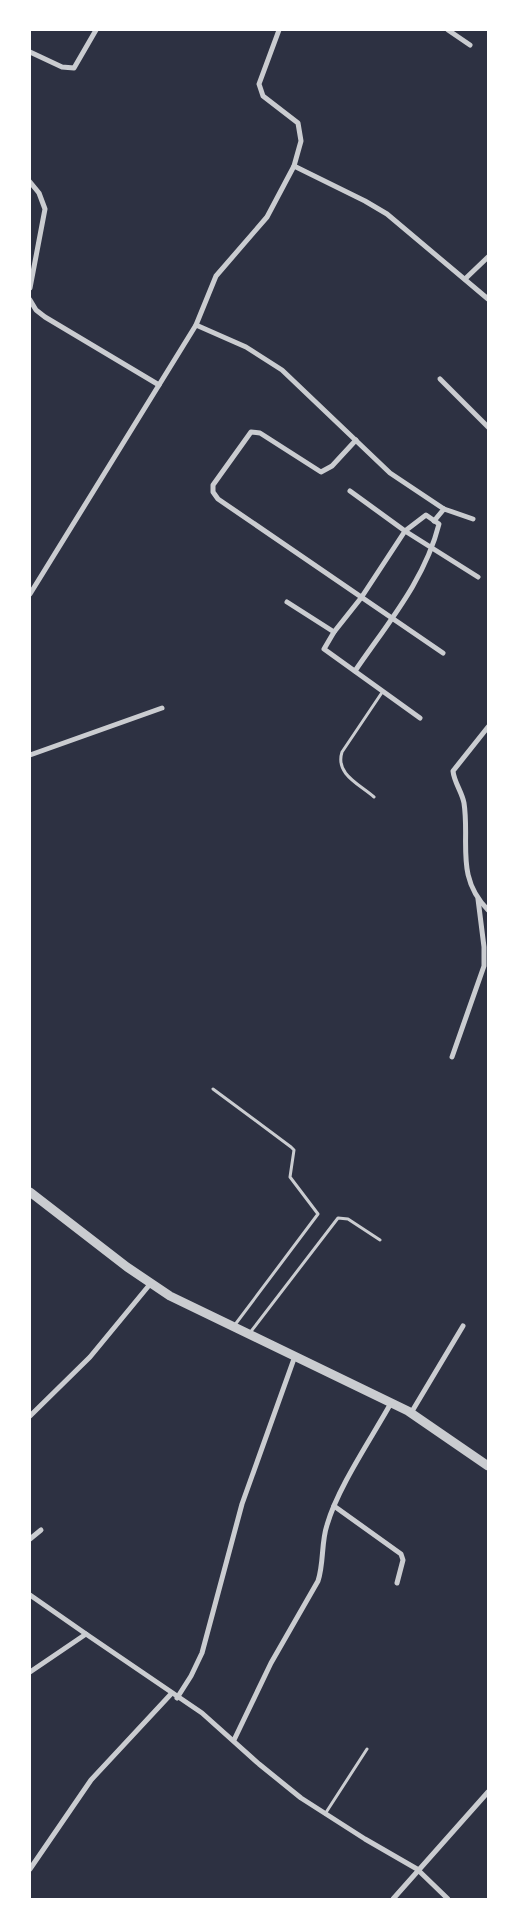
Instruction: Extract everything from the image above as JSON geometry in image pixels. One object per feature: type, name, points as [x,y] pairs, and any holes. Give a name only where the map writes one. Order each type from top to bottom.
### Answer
[{"type":"street","points":[[30,52],[62,67],[74,68],[96,30]]},
{"type":"street","points":[[30,594],[196,325],[216,276],[267,217],[294,166],[301,141],[298,123],[263,96],[259,84],[279,30]]},
{"type":"street","points":[[448,30],[470,46]]},
{"type":"street","points":[[294,166],[365,200],[387,214],[488,299]]},
{"type":"street","points":[[30,182],[39,193],[44,209],[30,288]]},
{"type":"street","points":[[465,280],[488,256]]},
{"type":"street","points":[[30,300],[36,310],[45,317],[159,385]]},
{"type":"street","points":[[196,325],[246,347],[282,370],[390,473],[444,509],[473,519]]},
{"type":"street","points":[[440,379],[488,427]]},
{"type":"street","points":[[482,422],[488,416]]},
{"type":"street","points":[[356,440],[332,466],[321,472],[260,433],[251,432],[212,489],[218,499],[310,560],[361,598],[443,653]]},
{"type":"street","points":[[350,491],[405,531],[478,577]]},
{"type":"street","points":[[434,521],[444,509]]},
{"type":"street","points":[[355,672],[413,589],[433,548],[439,524],[426,515],[405,531],[361,598],[334,632],[324,650],[355,672],[383,691],[420,718]]},
{"type":"street","points":[[287,602],[334,632]]},
{"type":"street","points":[[30,755],[162,708]]},
{"type":"street","points":[[452,1057],[484,966],[484,946],[477,897],[470,881],[465,856],[463,796],[453,771],[488,727]]},
{"type":"street","points":[[477,897],[488,910]]},
{"type":"street","points":[[30,1192],[151,1283],[206,1315],[234,1326],[411,1413],[488,1466]]},
{"type":"street","points":[[30,1416],[84,1363],[151,1283]]},
{"type":"street","points":[[411,1413],[463,1326]]},
{"type":"street","points":[[177,1698],[202,1653],[242,1504],[295,1356]]},
{"type":"street","points":[[234,1740],[271,1663],[318,1582],[322,1568],[324,1534],[334,1506],[391,1403]]},
{"type":"street","points":[[334,1506],[401,1554],[403,1560],[397,1583]]},
{"type":"street","points":[[30,1539],[41,1530]]},
{"type":"street","points":[[30,1594],[177,1698],[202,1713],[278,1781],[325,1814],[417,1869],[448,1899]]},
{"type":"street","points":[[30,1672],[86,1634]]},
{"type":"street","points":[[30,1869],[91,1780],[172,1694]]},
{"type":"street","points":[[392,1899],[488,1792]]},
{"type":"lane","points":[[374,797],[346,774],[340,764],[340,758],[342,752],[383,691]]},
{"type":"lane","points":[[213,1089],[291,1146],[294,1150],[290,1177],[318,1214],[234,1326]]},
{"type":"lane","points":[[249,1334],[338,1218],[348,1219],[380,1240]]},
{"type":"lane","points":[[325,1814],[367,1749]]}]
